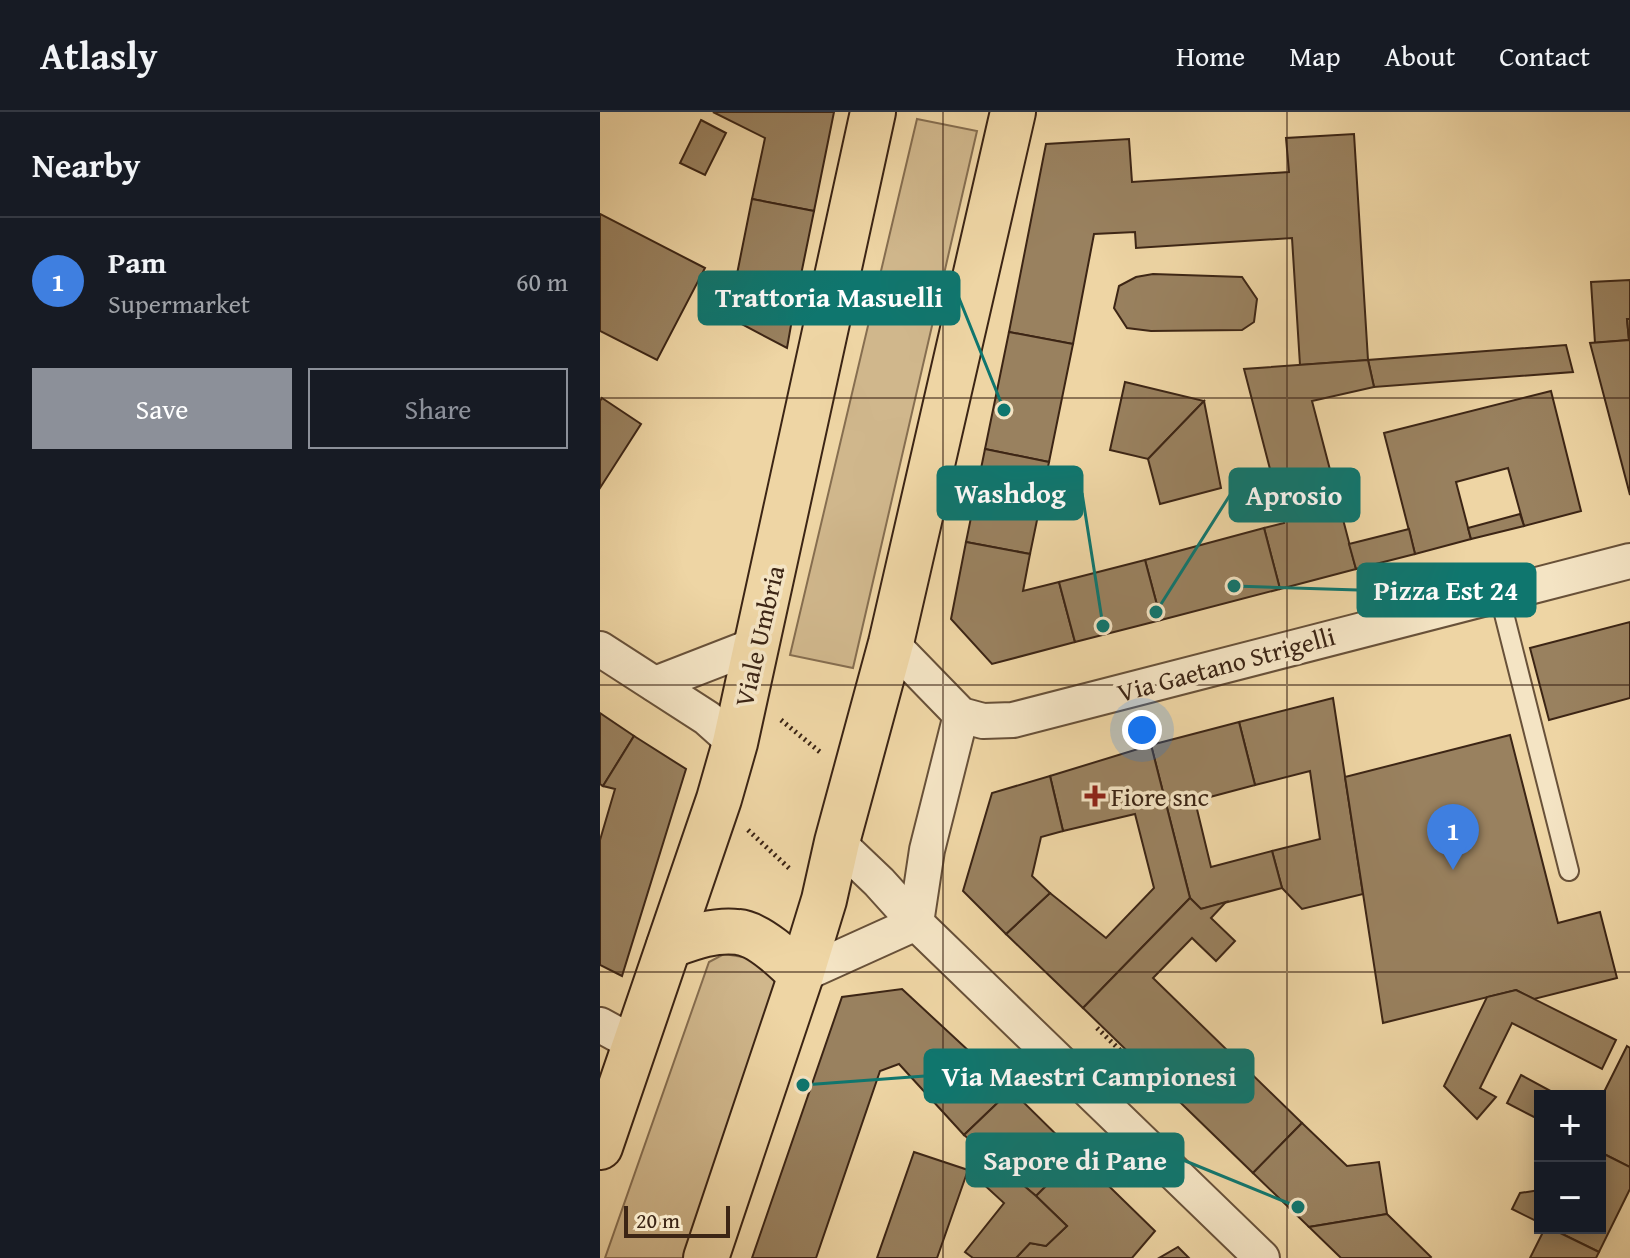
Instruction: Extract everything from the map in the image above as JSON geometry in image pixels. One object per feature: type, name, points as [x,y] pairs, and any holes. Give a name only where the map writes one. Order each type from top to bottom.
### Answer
[{"type":"main road","name":"Viale Umbria","points":[[600,1147],[617,1034],[669,946],[735,743],[873,112]]},
{"type":"main road","points":[[706,1258],[824,900],[891,643],[1013,112]]},
{"type":"main road","points":[[669,946],[701,934],[741,932],[775,949],[801,975]]},
{"type":"street","name":"Via Gaetano Strigelli","points":[[961,715],[983,721],[1013,720],[1630,561]]},
{"type":"street","points":[[891,643],[961,715],[927,850],[916,923]]},
{"type":"street","points":[[655,684],[758,644]]},
{"type":"street","points":[[600,649],[707,718],[735,743]]},
{"type":"street","points":[[837,842],[916,923],[1262,1258]]},
{"type":"street","points":[[801,975],[916,923]]},
{"type":"lane","points":[[1499,594],[1569,871]]},
{"type":"path","points":[[771,712],[823,754]]},
{"type":"path","points":[[741,824],[796,875]]},
{"type":"path","points":[[1097,1028],[1169,1097]]},
{"type":"shaded area","points":[[917,119],[977,131],[853,668],[790,655]]},
{"type":"shaded area","points":[[724,954],[749,958],[778,979],[683,1258],[605,1258],[709,962]]},
{"type":"building","points":[[713,112],[834,112],[814,211],[752,199],[765,138]]},
{"type":"building","points":[[701,120],[726,133],[705,175],[680,163]]},
{"type":"building","points":[[1354,134],[1368,360],[1300,365],[1292,238],[1136,248],[1135,232],[1094,234],[1073,344],[1009,332],[1046,144],[1129,139],[1132,182],[1289,172],[1286,138]]},
{"type":"building","points":[[752,199],[814,211],[793,314],[735,284]]},
{"type":"building","points":[[600,214],[705,268],[657,360],[600,331]]},
{"type":"building","points":[[1153,274],[1242,277],[1257,299],[1254,322],[1242,330],[1151,331],[1127,328],[1114,308],[1119,286],[1136,277]]},
{"type":"building","points":[[1630,280],[1629,340],[1595,343],[1591,282]]},
{"type":"building","points":[[735,284],[793,314],[787,348],[719,312]]},
{"type":"building","points":[[1627,319],[1630,319],[1630,495],[1590,343],[1629,340]]},
{"type":"building","points":[[1009,332],[1073,344],[1049,462],[985,449]]},
{"type":"building","points":[[1566,345],[1573,372],[1374,387],[1368,360]]},
{"type":"building","points":[[1368,360],[1374,387],[1312,401],[1356,569],[1280,589],[1264,528],[1284,523],[1244,369]]},
{"type":"building","points":[[1125,382],[1204,401],[1148,459],[1110,450]]},
{"type":"building","points":[[1551,391],[1581,511],[1524,526],[1508,468],[1456,482],[1471,539],[1415,554],[1384,433]]},
{"type":"building","points":[[602,398],[641,424],[600,488],[600,401]]},
{"type":"building","points":[[1204,401],[1221,488],[1160,504],[1148,459]]},
{"type":"building","points":[[985,449],[1049,462],[1030,554],[966,542]]},
{"type":"building","points":[[1520,514],[1524,526],[1471,539],[1468,528]]},
{"type":"building","points":[[1264,528],[1280,589],[1161,620],[1145,560]]},
{"type":"building","points":[[1409,529],[1415,554],[1356,569],[1349,544]]},
{"type":"building","points":[[966,542],[1030,554],[1023,591],[1059,582],[1075,642],[992,664],[951,619]]},
{"type":"building","points":[[1145,560],[1161,620],[1075,642],[1059,582]]},
{"type":"building","points":[[1630,622],[1630,698],[1549,720],[1530,648]]},
{"type":"building","points":[[1333,698],[1363,894],[1302,909],[1282,888],[1272,851],[1320,839],[1310,771],[1255,785],[1239,722]]},
{"type":"building","points":[[600,713],[634,736],[603,786],[600,784]]},
{"type":"building","points":[[1239,722],[1255,785],[1195,801],[1211,867],[1272,851],[1282,888],[1201,909],[1190,898],[1151,745]]},
{"type":"building","points":[[1510,735],[1558,923],[1600,912],[1617,978],[1534,999],[1516,990],[1383,1023],[1345,777]]},
{"type":"building","points":[[634,736],[686,769],[622,976],[600,965],[600,840],[615,789],[603,786]]},
{"type":"building","points":[[1151,745],[1190,898],[1083,1008],[1006,934],[1050,893],[1106,938],[1154,888],[1135,814],[1063,831],[1050,776]]},
{"type":"building","points":[[1050,776],[1063,831],[1041,837],[1032,876],[1050,893],[1006,934],[963,891],[992,793]]},
{"type":"building","points":[[1190,898],[1201,909],[1226,902],[1211,918],[1235,941],[1216,961],[1192,938],[1153,978],[1302,1123],[1253,1173],[1083,1008]]},
{"type":"building","points":[[902,989],[1011,1090],[964,1135],[899,1064],[880,1071],[816,1258],[752,1258],[842,997]]},
{"type":"building","points":[[1516,990],[1616,1040],[1602,1069],[1512,1023],[1480,1088],[1496,1097],[1477,1119],[1444,1086],[1487,997]]},
{"type":"building","points":[[1627,1046],[1630,1048],[1630,1167],[1606,1155],[1605,1090]]},
{"type":"building","points":[[1521,1075],[1549,1090],[1534,1090],[1534,1117],[1507,1103]]},
{"type":"building","points":[[1011,1090],[1077,1155],[1036,1196],[964,1135]]},
{"type":"building","points":[[1302,1123],[1347,1166],[1379,1162],[1387,1214],[1309,1227],[1253,1173]]},
{"type":"building","points":[[914,1152],[968,1170],[937,1258],[877,1258]]},
{"type":"building","points":[[1077,1155],[1155,1231],[1132,1258],[1016,1258],[1030,1243],[1046,1246],[1067,1226],[1036,1196]]},
{"type":"building","points":[[1606,1155],[1630,1167],[1630,1189],[1599,1252],[1562,1234],[1606,1234]]},
{"type":"building","points":[[990,1157],[1067,1226],[1046,1246],[1030,1243],[1016,1258],[973,1258],[965,1252],[1004,1203],[968,1170]]},
{"type":"building","points":[[1534,1191],[1534,1220],[1512,1209],[1520,1193]]},
{"type":"building","points":[[1387,1214],[1430,1258],[1341,1258],[1309,1227]]},
{"type":"building","points":[[1542,1234],[1562,1234],[1599,1252],[1596,1258],[1530,1258]]},
{"type":"building","points":[[1178,1247],[1189,1258],[1159,1258]]},
{"type":"place","name":"Trattoria Masuelli","points":[[1004,410]]},
{"type":"place","name":"Pizza Est 24","points":[[1234,586]]},
{"type":"place","name":"Aprosio","points":[[1156,612]]},
{"type":"place","name":"Washdog","points":[[1103,626]]},
{"type":"place","name":"Fiore snc","points":[[1095,796]]},
{"type":"place","name":"Pam","points":[[1453,870]]},
{"type":"place","name":"Via Maestri Campionesi","points":[[803,1085]]},
{"type":"place","name":"Sapore di Pane","points":[[1298,1207]]}]
